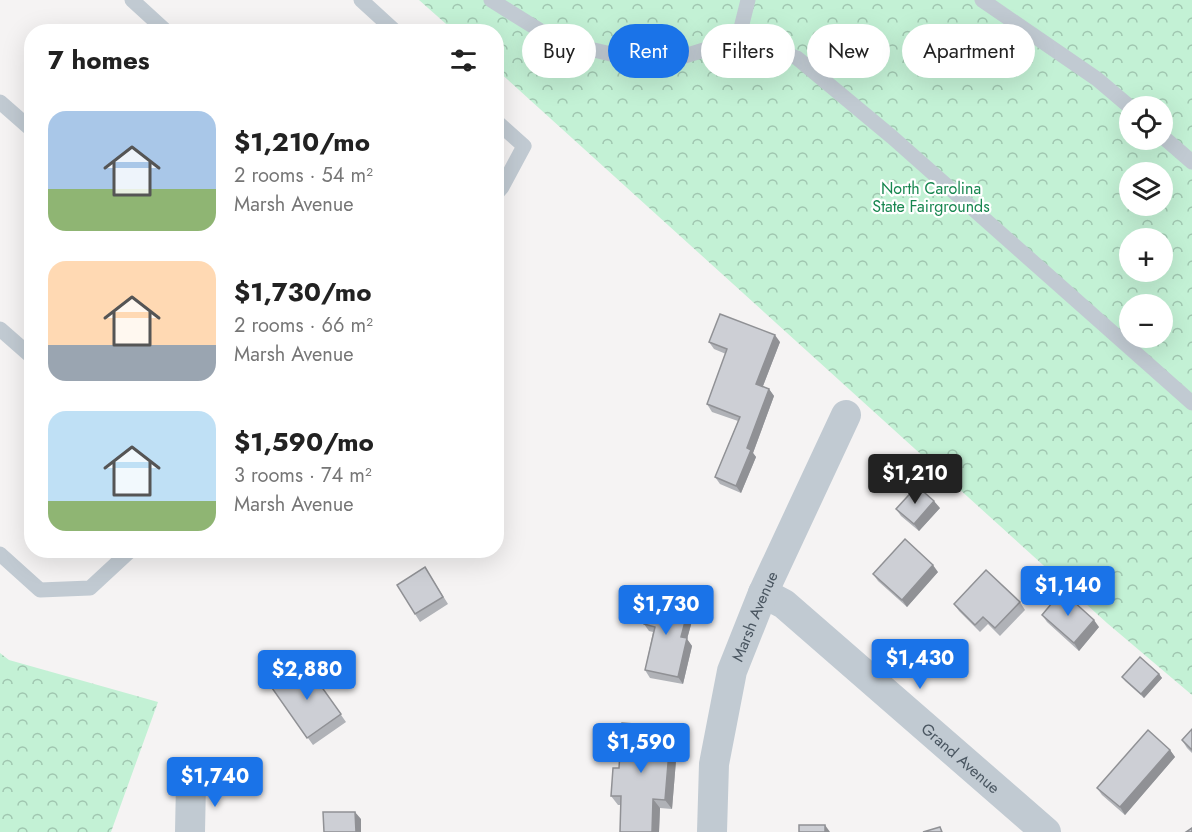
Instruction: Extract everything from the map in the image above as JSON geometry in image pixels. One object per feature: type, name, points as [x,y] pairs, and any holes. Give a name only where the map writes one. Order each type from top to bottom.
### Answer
[{"type":"street","name":"Marsh Avenue","points":[[712,832],[714,764],[732,671],[763,592],[846,415]]},
{"type":"street","name":"Grand Avenue","points":[[763,592],[784,604],[1046,832]]},
{"type":"street","points":[[190,832],[191,783]]},
{"type":"lane","points":[[132,0],[158,24]]},
{"type":"lane","points":[[361,0],[387,24]]},
{"type":"lane","points":[[491,0],[557,41],[656,65],[701,51]]},
{"type":"lane","points":[[742,24],[748,0]]},
{"type":"lane","points":[[982,0],[1097,79],[1119,98]]},
{"type":"lane","points":[[795,56],[892,137],[1192,403]]},
{"type":"lane","points":[[0,102],[24,123]]},
{"type":"lane","points":[[504,128],[524,146],[504,184]]},
{"type":"lane","points":[[1173,146],[1192,162]]},
{"type":"lane","points":[[0,329],[24,350]]},
{"type":"lane","points":[[0,554],[40,590],[90,588],[122,558]]},
{"type":"green space","name":"North Carolina State Fairgrounds","points":[[419,0],[1192,0],[1192,695],[1107,623],[504,76],[504,24],[446,24]]},
{"type":"green space","points":[[0,653],[9,660],[158,702],[111,832],[0,832]]},
{"type":"building","points":[[720,314],[775,335],[756,384],[769,389],[747,448],[751,450],[736,486],[715,477],[740,417],[707,404],[727,349],[709,342]]},
{"type":"building","points":[[917,486],[934,501],[914,524],[896,509]]},
{"type":"building","points":[[905,539],[933,565],[902,600],[873,574]]},
{"type":"building","points":[[425,567],[443,597],[415,614],[397,585]]},
{"type":"building","points":[[986,570],[1020,602],[995,628],[983,617],[975,625],[954,604]]},
{"type":"building","points":[[1062,591],[1094,620],[1074,643],[1042,615]]},
{"type":"building","points":[[660,594],[679,599],[676,611],[687,614],[681,637],[687,638],[678,677],[645,670],[655,627],[644,624],[650,601],[657,603]]},
{"type":"building","points":[[1140,657],[1159,674],[1141,694],[1122,677]]},
{"type":"building","points":[[306,665],[341,714],[307,738],[272,688]]},
{"type":"building","points":[[622,723],[671,727],[665,800],[653,799],[652,832],[620,832],[621,796],[611,796],[613,768],[619,768]]},
{"type":"building","points":[[1192,729],[1192,750],[1182,740]]},
{"type":"building","points":[[1148,730],[1170,750],[1120,807],[1097,788]]},
{"type":"building","points":[[323,812],[355,812],[356,832],[324,832]]},
{"type":"building","points":[[799,825],[825,825],[825,832],[799,832]]},
{"type":"building","points":[[940,827],[942,832],[923,832]]}]
